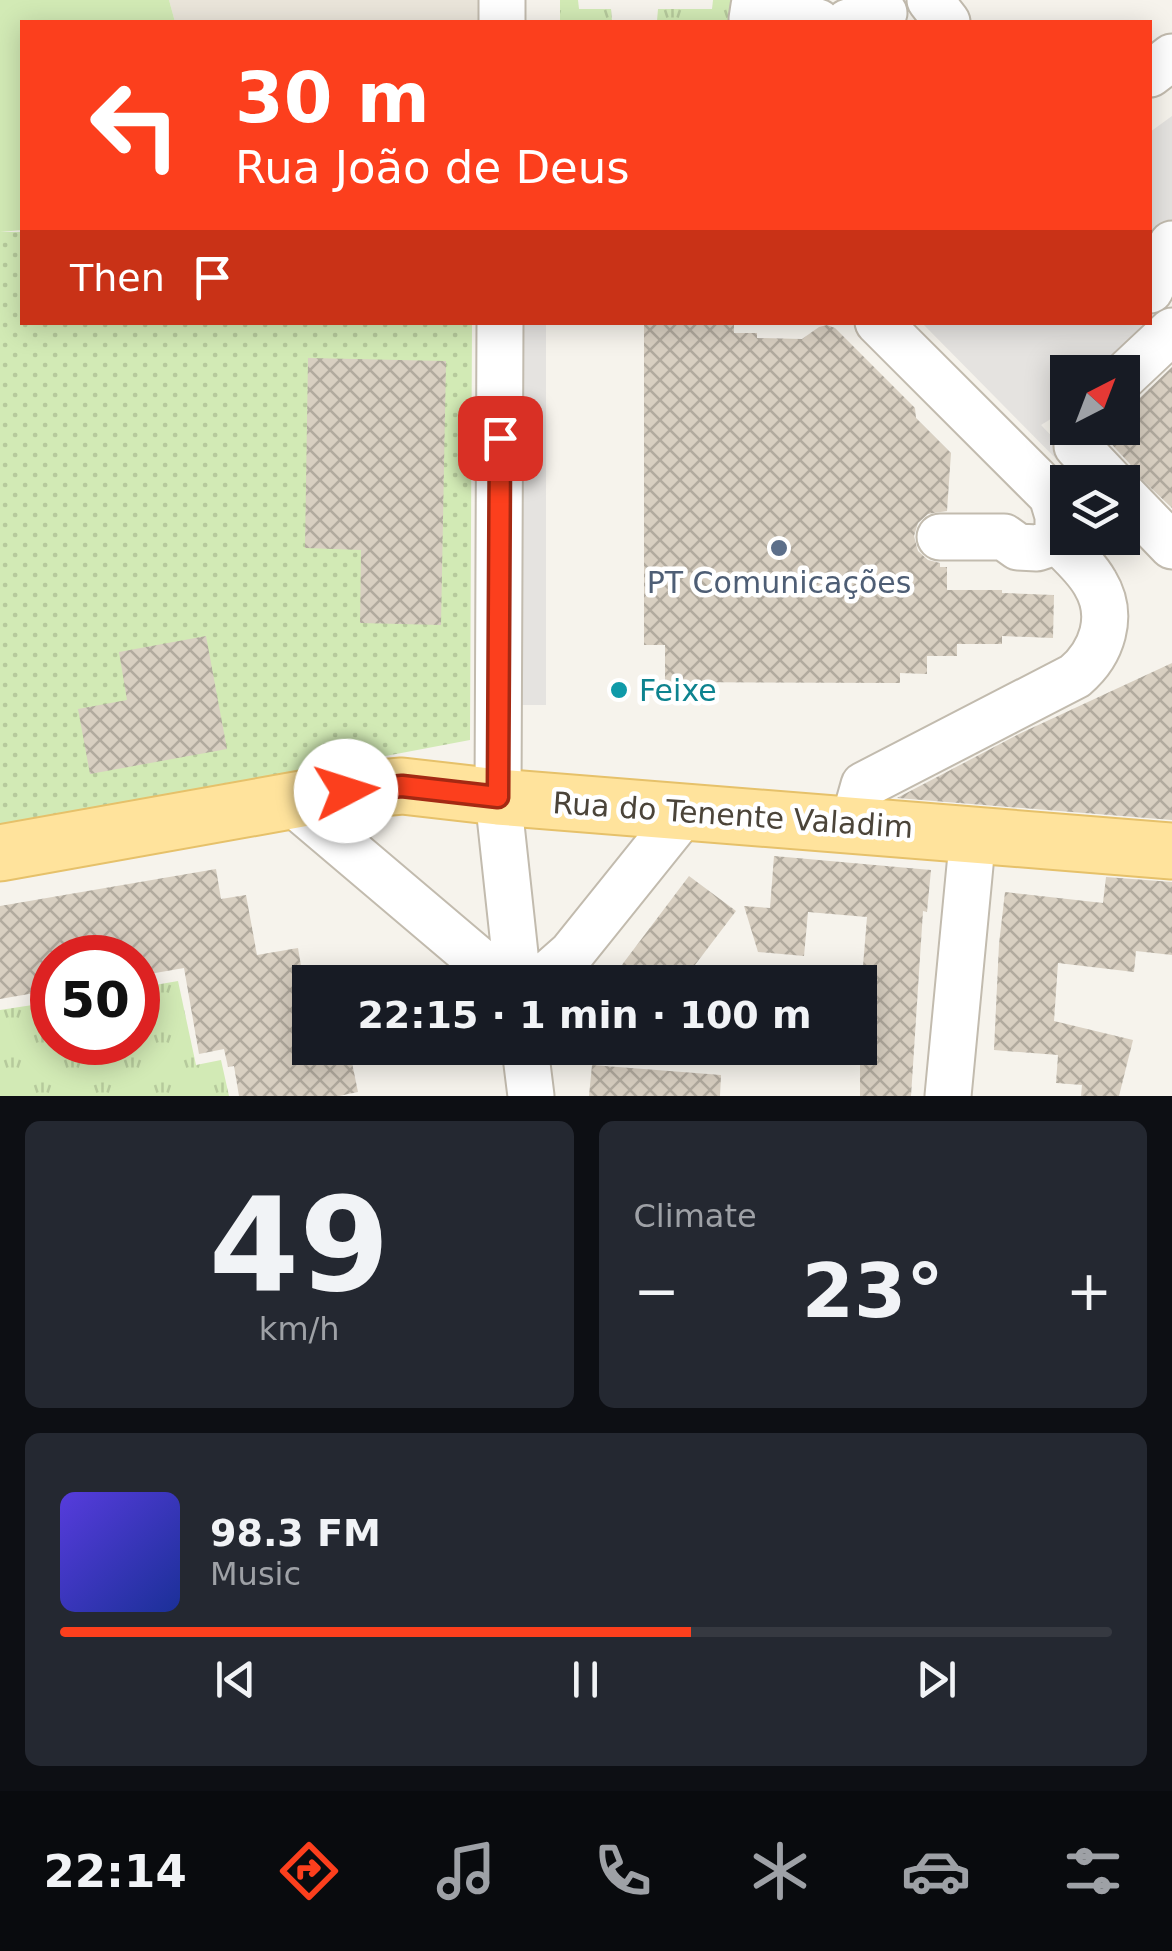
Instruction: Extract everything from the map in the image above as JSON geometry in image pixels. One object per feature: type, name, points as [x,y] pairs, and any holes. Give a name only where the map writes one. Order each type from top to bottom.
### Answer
[{"type":"main road","name":"Rua do Tenente Valadim","points":[[0,852],[346,791],[402,786],[1172,851]]},
{"type":"street","points":[[930,0],[945,20]]},
{"type":"street","points":[[752,19],[754,6],[810,20]]},
{"type":"street","points":[[1152,286],[1172,244]]},
{"type":"street","points":[[500,325],[498,797],[513,965]]},
{"type":"street","points":[[881,325],[1052,496],[1058,516],[1038,544]]},
{"type":"street","points":[[1126,355],[1124,344],[1133,325]]},
{"type":"street","points":[[1140,362],[1172,331]]},
{"type":"street","points":[[1077,445],[1095,465]]},
{"type":"street","points":[[1140,513],[1172,546]]},
{"type":"street","points":[[853,824],[864,785],[1075,676],[1088,665],[1103,635],[1103,601],[1096,584],[1038,544],[1004,537],[940,549]]},
{"type":"street","points":[[292,802],[485,965]]},
{"type":"street","points":[[558,965],[685,812]]},
{"type":"street","points":[[948,1096],[973,834]]},
{"type":"street","points":[[528,1065],[531,1096]]},
{"type":"shaded area","points":[[169,0],[479,0],[479,20],[174,20]]},
{"type":"shaded area","points":[[1172,116],[1172,294],[1148,347],[1137,355],[1050,355],[1050,419],[1041,425],[1050,434],[1050,445],[1060,445],[1080,465],[1062,465],[924,325],[1152,325],[1152,131]]},
{"type":"shaded area","points":[[517,325],[546,325],[546,705],[517,705]]},
{"type":"green space","points":[[0,0],[169,0],[174,20],[20,20],[20,230],[0,232]]},
{"type":"green space","points":[[560,0],[578,0],[579,9],[611,9],[612,20],[560,20]]},
{"type":"green space","points":[[713,0],[733,0],[730,20],[657,20],[658,9],[712,9]]},
{"type":"green space","points":[[0,232],[20,232],[20,325],[472,325],[470,740],[0,829]]},
{"type":"green space","points":[[178,981],[196,1065],[221,1060],[229,1096],[0,1096],[0,1010],[30,1005],[30,1065],[160,1065],[160,984]]},
{"type":"building","points":[[644,325],[734,325],[734,333],[757,333],[757,338],[802,339],[819,327],[835,328],[915,408],[916,418],[951,453],[947,511],[928,514],[918,523],[914,536],[918,551],[928,560],[940,563],[940,567],[947,567],[947,590],[1054,595],[1053,638],[1002,636],[1002,644],[957,644],[957,656],[927,656],[927,674],[900,673],[900,683],[665,682],[665,645],[644,645]]},
{"type":"building","points":[[308,358],[446,361],[441,625],[360,623],[361,550],[305,548]]},
{"type":"building","points":[[1172,367],[1172,508],[1140,478],[1140,465],[1130,465],[1112,445],[1140,445],[1140,398]]},
{"type":"building","points":[[206,636],[227,749],[90,774],[78,709],[127,700],[119,652]]},
{"type":"building","points":[[1172,663],[1172,820],[897,798],[1021,733]]},
{"type":"building","points":[[774,856],[931,870],[927,912],[923,911],[911,1096],[860,1096],[860,1065],[877,1065],[877,965],[863,965],[867,917],[808,912],[804,956],[758,952],[744,906],[770,908]]},
{"type":"building","points":[[216,869],[221,899],[246,895],[257,955],[298,948],[301,965],[292,965],[292,1065],[352,1065],[358,1092],[339,1096],[239,1096],[234,1066],[228,1067],[224,1049],[199,1054],[184,968],[160,972],[160,935],[30,935],[30,994],[0,999],[0,906]]},
{"type":"building","points":[[689,876],[736,911],[695,965],[622,965]]},
{"type":"building","points":[[1106,877],[1172,882],[1172,955],[1136,951],[1134,972],[1058,963],[1054,1021],[1133,1040],[1119,1096],[1081,1096],[1082,1085],[1056,1083],[1058,1055],[994,1050],[999,944],[1005,892],[1103,903]]},
{"type":"building","points":[[592,1065],[721,1075],[720,1096],[589,1096]]},
{"type":"place","name":"PT Comunicações","points":[[779,548]]},
{"type":"place","name":"Feixe","points":[[619,690]]},
{"type":"route","points":[[346,791],[402,786],[498,797],[500,438]]}]
